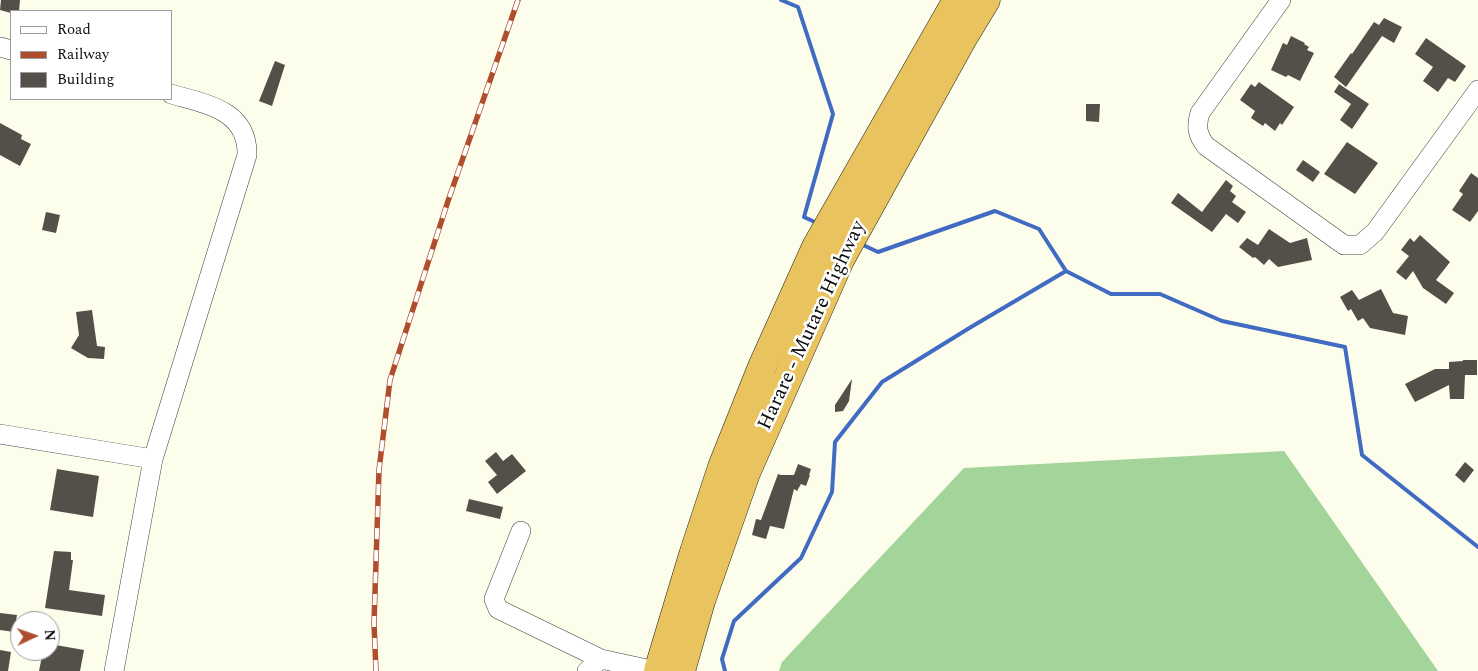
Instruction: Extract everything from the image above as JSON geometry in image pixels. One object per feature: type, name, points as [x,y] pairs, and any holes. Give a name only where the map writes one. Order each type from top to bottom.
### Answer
[{"type":"highway","name":"Harare - Mutare Highway","points":[[681,671],[701,601],[746,473],[840,260],[845,222],[956,0]]},
{"type":"highway","name":"Harare - Mutare Highway","points":[[657,671],[722,467],[762,367],[816,246],[845,222],[986,0]]},
{"type":"street","points":[[1281,0],[1200,113],[1198,130],[1201,140],[1206,146],[1344,245],[1360,244],[1375,232],[1478,90]]},
{"type":"street","points":[[114,671],[153,459],[248,155],[248,146],[241,127],[233,118],[224,111],[172,94]]},
{"type":"street","points":[[0,434],[153,459]]},
{"type":"street","points":[[521,531],[494,598],[498,609],[601,658],[657,671]]},
{"type":"street","points":[[587,671],[601,658]]},
{"type":"green space","points":[[1284,451],[1438,671],[779,671],[782,662],[964,468]]},
{"type":"building","points":[[1,0],[20,0],[19,10],[10,10],[10,13],[0,10]]},
{"type":"building","points":[[1384,18],[1402,27],[1394,43],[1382,36],[1346,87],[1334,77],[1374,22],[1379,25]]},
{"type":"building","points":[[1291,36],[1305,43],[1309,47],[1307,50],[1314,53],[1300,81],[1271,70],[1283,43],[1287,45]]},
{"type":"building","points":[[1426,38],[1466,66],[1455,82],[1448,78],[1438,92],[1423,81],[1433,67],[1415,54]]},
{"type":"building","points":[[275,61],[285,65],[272,106],[259,101]]},
{"type":"building","points":[[1259,82],[1294,107],[1282,125],[1280,123],[1275,131],[1265,123],[1263,126],[1251,118],[1255,111],[1240,100],[1251,84],[1255,87]]},
{"type":"building","points":[[1339,84],[1369,104],[1352,129],[1340,120],[1351,104],[1334,92]]},
{"type":"building","points":[[1086,104],[1100,104],[1099,122],[1086,121]]},
{"type":"building","points":[[0,123],[22,135],[21,139],[31,144],[20,166],[0,155]]},
{"type":"building","points":[[1347,142],[1378,163],[1355,194],[1324,174]]},
{"type":"building","points":[[1303,160],[1320,172],[1313,182],[1296,170]]},
{"type":"building","points":[[1471,173],[1478,178],[1478,211],[1470,222],[1452,210],[1463,194],[1459,191]]},
{"type":"building","points":[[1226,180],[1233,186],[1230,191],[1236,196],[1232,202],[1246,212],[1238,223],[1226,214],[1212,232],[1171,203],[1178,193],[1202,212]]},
{"type":"building","points":[[46,212],[60,215],[56,233],[42,230]]},
{"type":"building","points":[[1269,229],[1290,243],[1307,238],[1312,260],[1278,267],[1269,259],[1264,265],[1239,247],[1247,238],[1258,245]]},
{"type":"building","points":[[1420,235],[1450,262],[1436,280],[1454,293],[1446,304],[1423,288],[1413,271],[1406,280],[1396,272],[1409,256],[1401,250],[1410,238],[1414,242]]},
{"type":"building","points":[[1381,289],[1393,313],[1408,316],[1405,335],[1370,328],[1363,318],[1358,321],[1351,309],[1348,311],[1340,297],[1352,290],[1359,300]]},
{"type":"building","points":[[92,310],[97,346],[105,347],[104,359],[88,358],[71,348],[79,335],[76,312]]},
{"type":"building","points":[[1477,360],[1477,375],[1465,375],[1464,399],[1450,399],[1449,385],[1415,402],[1405,384],[1435,369],[1449,369],[1449,362]]},
{"type":"building","points":[[852,379],[849,401],[843,411],[835,412],[835,405]]},
{"type":"building","points":[[496,452],[503,461],[512,454],[526,471],[497,494],[488,482],[497,475],[485,461]]},
{"type":"building","points":[[1465,462],[1474,470],[1464,483],[1455,475]]},
{"type":"building","points":[[798,464],[811,469],[810,475],[806,486],[801,484],[797,491],[794,489],[784,529],[770,526],[766,539],[752,535],[756,519],[761,520],[778,474],[794,475]]},
{"type":"building","points":[[57,469],[99,476],[93,517],[50,510]]},
{"type":"building","points":[[469,499],[503,507],[500,519],[466,511]]},
{"type":"building","points":[[54,551],[71,552],[71,560],[73,560],[69,590],[105,595],[102,616],[45,608]]},
{"type":"building","points":[[0,613],[10,614],[10,631],[0,630]]},
{"type":"building","points":[[60,646],[84,650],[80,671],[39,671],[41,661],[60,661]]},
{"type":"building","points":[[0,650],[10,652],[8,671],[0,671]]},
{"type":"waterway","points":[[781,0],[798,7],[833,114],[804,217],[819,224]]},
{"type":"waterway","points":[[861,244],[878,252],[995,211],[1039,229],[1066,271],[1111,294],[1160,294],[1222,321],[1345,347],[1362,455],[1478,547]]},
{"type":"waterway","points":[[725,671],[722,659],[734,621],[801,558],[832,492],[835,442],[882,382],[1066,271]]},
{"type":"railway","points":[[376,671],[374,623],[379,470],[390,380],[448,201],[518,0]]}]
